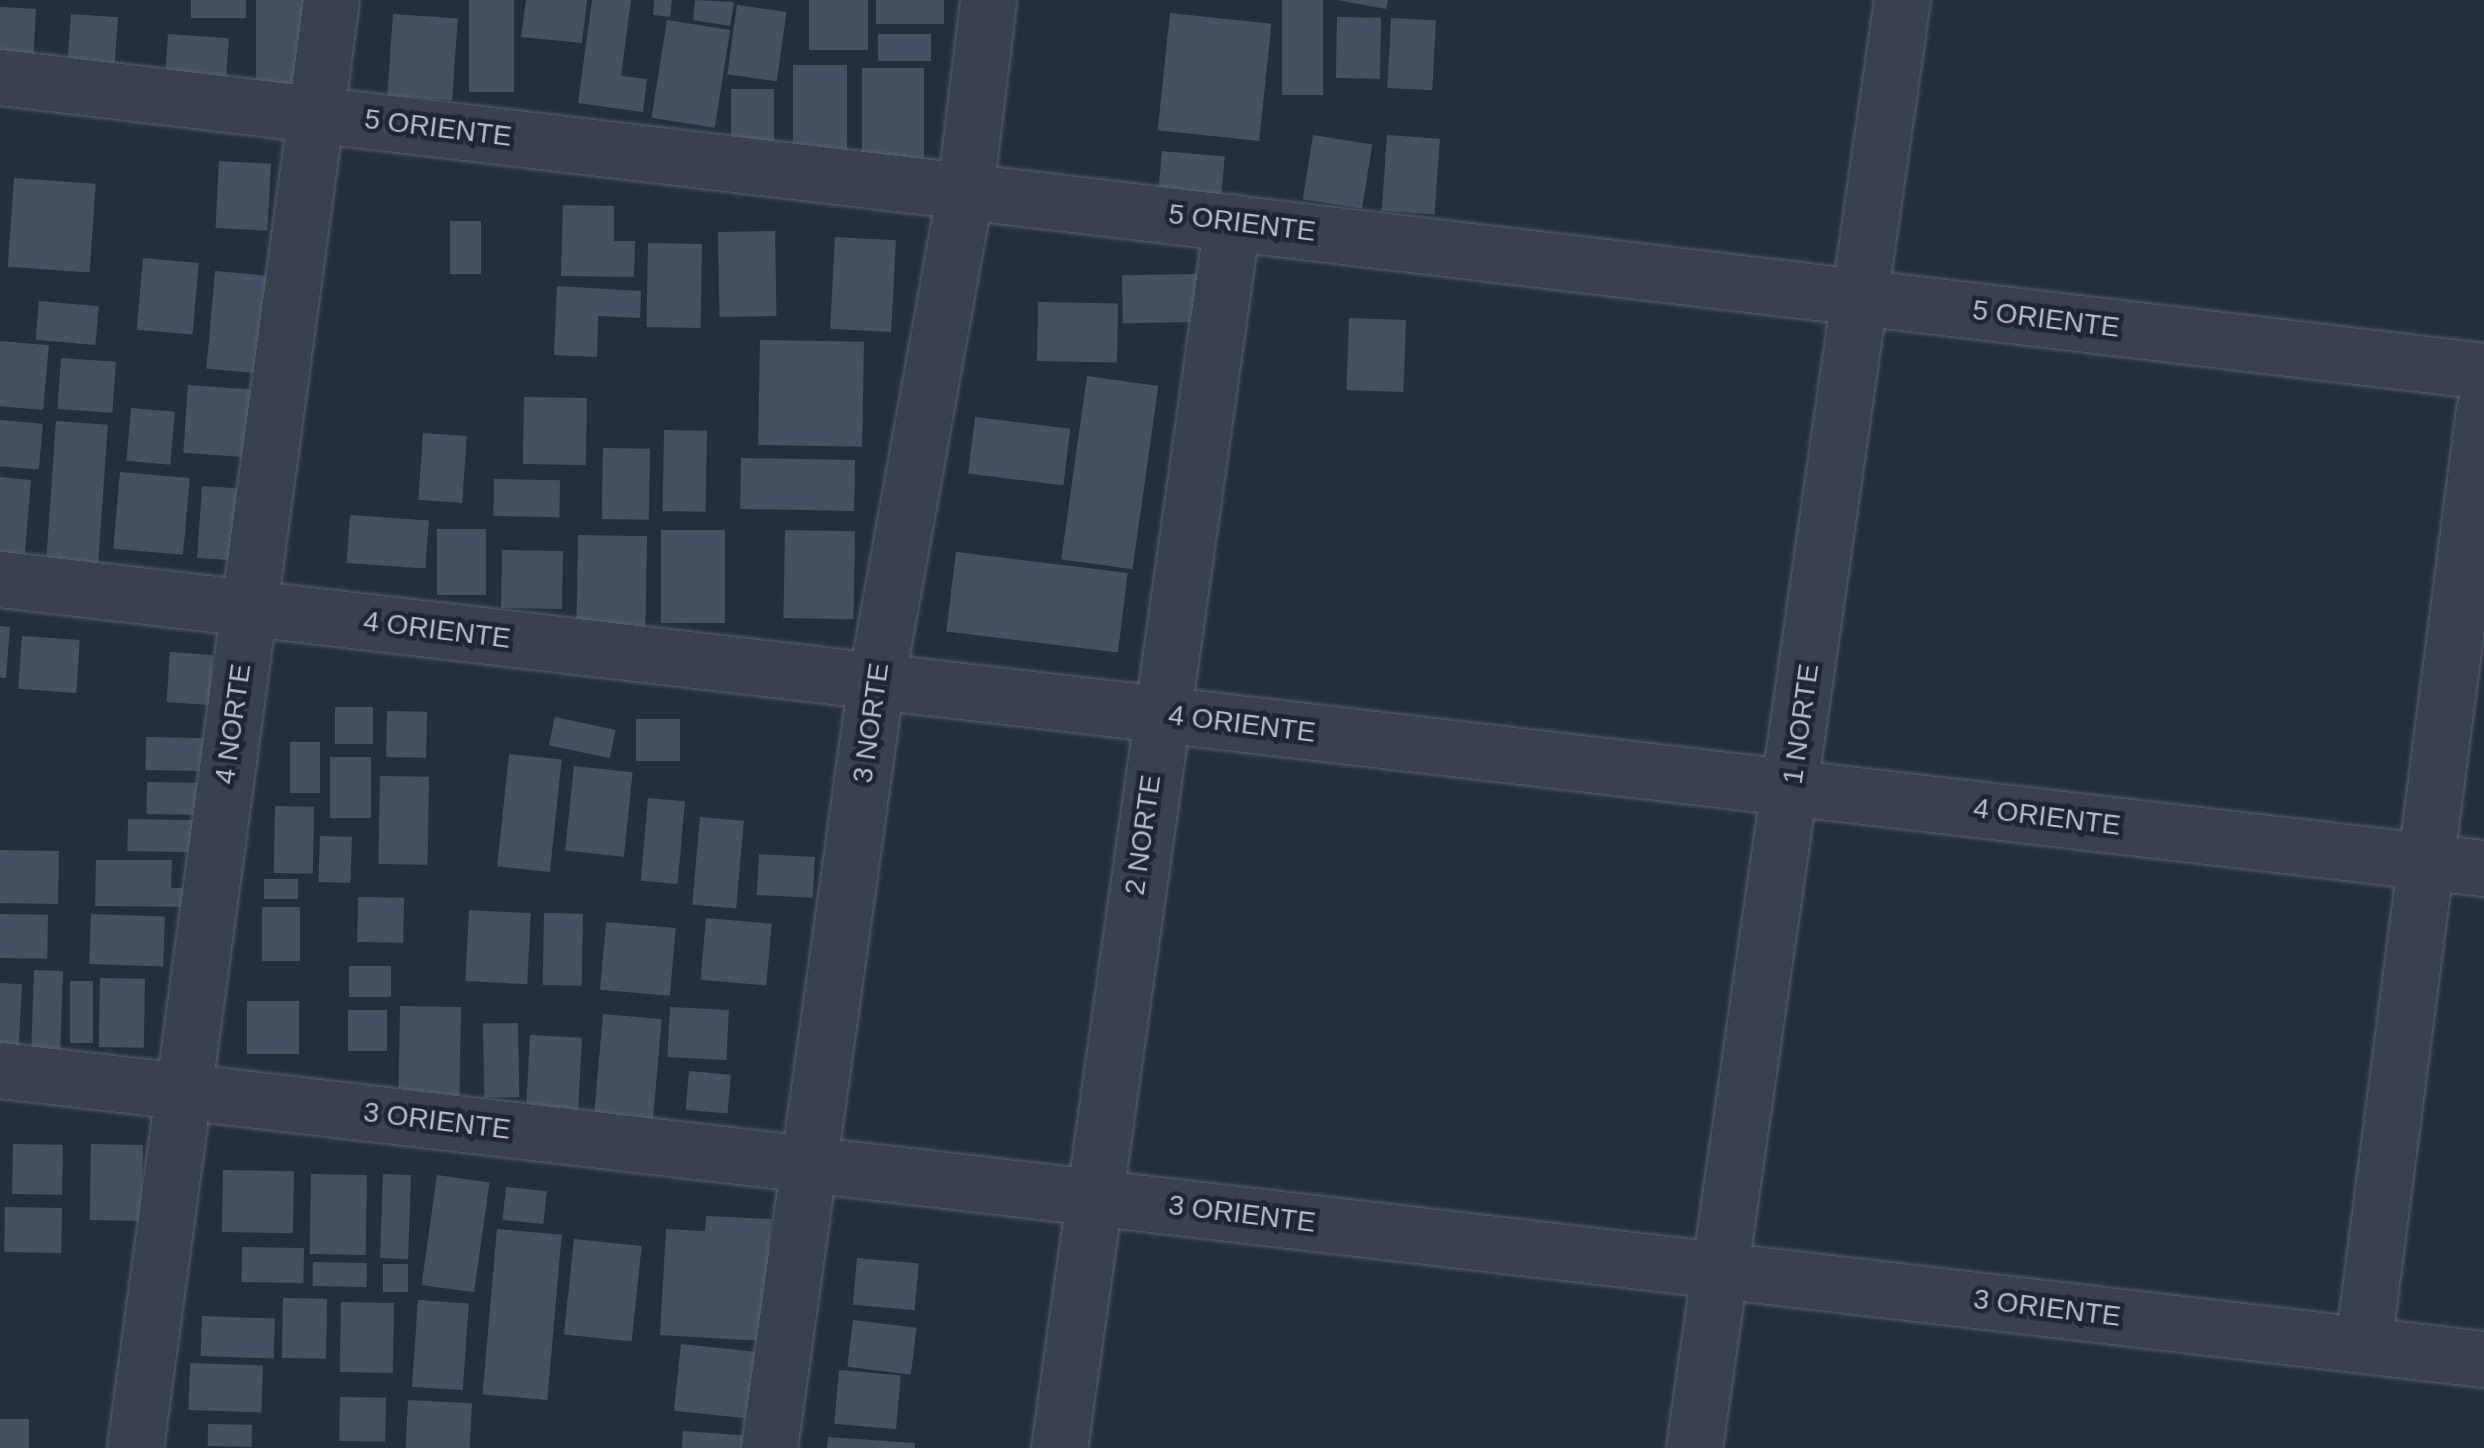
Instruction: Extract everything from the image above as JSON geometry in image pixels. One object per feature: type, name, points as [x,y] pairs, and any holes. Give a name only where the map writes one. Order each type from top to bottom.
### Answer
[{"type":"street","name":"4 NORTE","points":[[135,1448],[331,0]]},
{"type":"street","name":"3 NORTE","points":[[770,1448],[813,1165],[876,681],[965,191],[988,0]]},
{"type":"street","name":"1 NORTE","points":[[1694,1448],[1792,788],[1902,0]]},
{"type":"street","name":"5 ORIENTE","points":[[0,76],[2484,371]]},
{"type":"street","name":"2 NORTE","points":[[1059,1448],[1090,1197],[1232,222]]},
{"type":"street","points":[[2363,1345],[2484,410]]},
{"type":"street","name":"4 ORIENTE","points":[[0,580],[2484,868]]},
{"type":"street","name":"3 ORIENTE","points":[[0,1070],[2484,1359]]},
{"type":"building","points":[[191,0],[246,0],[246,18],[191,18]]},
{"type":"building","points":[[256,0],[307,0],[307,99],[256,99]]},
{"type":"building","points":[[469,0],[514,0],[514,92],[469,92]]},
{"type":"building","points":[[526,0],[587,0],[582,43],[521,37]]},
{"type":"building","points":[[592,0],[631,0],[621,76],[647,79],[643,112],[578,103]]},
{"type":"building","points":[[654,0],[672,0],[670,17],[653,15]]},
{"type":"building","points":[[695,0],[734,2],[730,26],[693,20]]},
{"type":"building","points":[[809,0],[868,0],[868,50],[809,50]]},
{"type":"building","points":[[876,0],[944,0],[944,24],[876,24]]},
{"type":"building","points":[[1282,0],[1323,0],[1323,95],[1282,95]]},
{"type":"building","points":[[1337,0],[1388,0],[1386,9]]},
{"type":"building","points":[[737,5],[787,12],[777,81],[727,74]]},
{"type":"building","points":[[0,7],[36,9],[33,62],[0,60]]},
{"type":"building","points":[[1170,13],[1271,24],[1259,141],[1158,130]]},
{"type":"building","points":[[71,14],[118,17],[114,66],[68,63]]},
{"type":"building","points":[[393,14],[458,19],[452,100],[387,96]]},
{"type":"building","points":[[1337,17],[1381,18],[1380,79],[1336,78]]},
{"type":"building","points":[[1391,18],[1436,20],[1432,90],[1387,88]]},
{"type":"building","points":[[667,20],[730,30],[715,128],[652,118]]},
{"type":"building","points":[[168,34],[229,38],[225,92],[164,88]]},
{"type":"building","points":[[878,34],[931,34],[931,61],[878,61]]},
{"type":"building","points":[[793,65],[847,65],[847,159],[793,159]]},
{"type":"building","points":[[862,68],[924,68],[924,170],[862,170]]},
{"type":"building","points":[[731,89],[774,89],[774,154],[731,154]]},
{"type":"building","points":[[1313,135],[1372,144],[1362,209],[1303,199]]},
{"type":"building","points":[[1387,135],[1440,139],[1435,215],[1382,211]]},
{"type":"building","points":[[1162,151],[1225,156],[1221,194],[1159,189]]},
{"type":"building","points":[[219,161],[271,164],[267,231],[215,228]]},
{"type":"building","points":[[14,178],[96,184],[90,273],[8,267]]},
{"type":"building","points":[[563,205],[614,206],[614,241],[635,241],[634,277],[561,276]]},
{"type":"building","points":[[450,221],[481,221],[481,274],[450,274]]},
{"type":"building","points":[[775,231],[776,316],[719,317],[718,232]]},
{"type":"building","points":[[835,237],[896,240],[891,332],[830,329]]},
{"type":"building","points":[[648,243],[702,244],[701,328],[647,327]]},
{"type":"building","points":[[143,258],[199,263],[193,335],[137,330]]},
{"type":"building","points":[[215,271],[273,276],[264,374],[206,369]]},
{"type":"building","points":[[1197,274],[1198,322],[1123,323],[1122,275]]},
{"type":"building","points":[[557,286],[641,291],[640,318],[598,316],[597,357],[554,355]]},
{"type":"building","points":[[39,301],[99,306],[95,345],[36,340]]},
{"type":"building","points":[[1038,302],[1118,303],[1117,362],[1037,361]]},
{"type":"building","points":[[1349,318],[1406,320],[1403,392],[1346,390]]},
{"type":"building","points":[[760,340],[864,342],[862,447],[758,445]]},
{"type":"building","points":[[0,341],[49,345],[43,410],[0,406]]},
{"type":"building","points":[[61,358],[116,362],[112,413],[57,409]]},
{"type":"building","points":[[1087,376],[1158,386],[1133,569],[1061,559]]},
{"type":"building","points":[[188,385],[256,390],[251,458],[183,453]]},
{"type":"building","points":[[524,397],[587,398],[586,465],[523,464]]},
{"type":"building","points":[[131,408],[175,412],[170,465],[126,461]]},
{"type":"building","points":[[975,417],[1070,429],[1063,485],[968,474]]},
{"type":"building","points":[[0,420],[43,424],[39,470],[0,466]]},
{"type":"building","points":[[56,421],[108,425],[98,570],[46,567]]},
{"type":"building","points":[[664,430],[707,431],[706,512],[663,511]]},
{"type":"building","points":[[423,433],[467,436],[462,503],[418,500]]},
{"type":"building","points":[[603,448],[650,449],[649,520],[602,519]]},
{"type":"building","points":[[741,458],[855,460],[854,511],[740,509]]},
{"type":"building","points":[[120,472],[190,478],[183,555],[113,549]]},
{"type":"building","points":[[0,477],[31,480],[24,563],[0,561]]},
{"type":"building","points":[[494,479],[560,480],[559,517],[493,516]]},
{"type":"building","points":[[202,486],[246,489],[241,561],[197,558]]},
{"type":"building","points":[[350,515],[429,521],[425,568],[347,563]]},
{"type":"building","points":[[437,529],[486,529],[486,595],[437,595]]},
{"type":"building","points":[[661,530],[725,530],[725,623],[661,623]]},
{"type":"building","points":[[785,530],[855,531],[853,619],[783,618]]},
{"type":"building","points":[[578,535],[647,536],[645,631],[576,630]]},
{"type":"building","points":[[502,550],[563,551],[562,609],[501,608]]},
{"type":"building","points":[[956,552],[1128,573],[1118,652],[946,631]]},
{"type":"building","points":[[0,626],[10,627],[6,678],[0,678]]},
{"type":"building","points":[[22,636],[80,640],[76,693],[18,689]]},
{"type":"building","points":[[170,652],[213,655],[209,705],[167,702]]},
{"type":"building","points":[[335,707],[373,707],[373,744],[335,744]]},
{"type":"building","points":[[387,711],[427,712],[426,758],[386,757]]},
{"type":"building","points":[[555,717],[616,730],[610,758],[549,745]]},
{"type":"building","points":[[636,719],[680,719],[680,761],[636,761]]},
{"type":"building","points":[[146,737],[215,738],[214,771],[145,770]]},
{"type":"building","points":[[290,742],[320,742],[320,793],[290,793]]},
{"type":"building","points":[[509,754],[562,760],[550,872],[497,866]]},
{"type":"building","points":[[330,757],[371,757],[371,818],[330,818]]},
{"type":"building","points":[[574,766],[633,772],[624,857],[565,851]]},
{"type":"building","points":[[380,776],[429,777],[427,865],[378,864]]},
{"type":"building","points":[[147,782],[209,783],[208,815],[146,814]]},
{"type":"building","points":[[648,798],[685,801],[678,884],[641,881]]},
{"type":"building","points":[[275,806],[314,807],[313,874],[274,873]]},
{"type":"building","points":[[700,817],[744,821],[736,908],[692,905]]},
{"type":"building","points":[[128,819],[198,820],[197,852],[127,851]]},
{"type":"building","points":[[320,836],[352,837],[350,883],[318,882]]},
{"type":"building","points":[[0,850],[59,851],[58,904],[0,903]]},
{"type":"building","points":[[759,854],[815,857],[813,898],[757,895]]},
{"type":"building","points":[[96,860],[172,860],[171,888],[196,888],[195,907],[95,906]]},
{"type":"building","points":[[264,879],[298,879],[298,899],[264,899]]},
{"type":"building","points":[[358,897],[404,898],[403,943],[357,942]]},
{"type":"building","points":[[262,907],[300,907],[300,961],[262,961]]},
{"type":"building","points":[[469,910],[531,913],[527,984],[465,981]]},
{"type":"building","points":[[544,913],[583,914],[582,986],[543,985]]},
{"type":"building","points":[[0,914],[48,915],[47,959],[0,958]]},
{"type":"building","points":[[91,914],[165,917],[163,967],[89,964]]},
{"type":"building","points":[[706,918],[772,924],[766,986],[701,980]]},
{"type":"building","points":[[606,922],[676,928],[670,996],[600,990]]},
{"type":"building","points":[[349,966],[391,966],[391,997],[349,997]]},
{"type":"building","points":[[34,970],[63,971],[60,1051],[31,1050]]},
{"type":"building","points":[[100,978],[145,979],[144,1048],[99,1047]]},
{"type":"building","points":[[70,981],[93,981],[93,1043],[70,1043]]},
{"type":"building","points":[[0,983],[22,984],[19,1048],[0,1047]]},
{"type":"building","points":[[247,1001],[299,1001],[299,1054],[247,1054]]},
{"type":"building","points":[[400,1006],[461,1007],[459,1096],[398,1095]]},
{"type":"building","points":[[670,1007],[729,1010],[726,1060],[667,1057]]},
{"type":"building","points":[[348,1010],[387,1010],[387,1051],[348,1051]]},
{"type":"building","points":[[603,1014],[662,1019],[652,1132],[593,1127]]},
{"type":"building","points":[[518,1023],[519,1097],[484,1098],[483,1024]]},
{"type":"building","points":[[530,1035],[582,1038],[578,1116],[526,1113]]},
{"type":"building","points":[[689,1071],[731,1075],[727,1114],[686,1110]]},
{"type":"building","points":[[13,1144],[63,1145],[62,1195],[12,1194]]},
{"type":"building","points":[[91,1144],[143,1145],[142,1221],[90,1220]]},
{"type":"building","points":[[223,1170],[294,1171],[293,1233],[222,1232]]},
{"type":"building","points":[[311,1174],[367,1175],[366,1255],[310,1254]]},
{"type":"building","points":[[383,1174],[411,1175],[408,1259],[380,1258]]},
{"type":"building","points":[[437,1175],[489,1182],[474,1292],[422,1285]]},
{"type":"building","points":[[506,1187],[547,1191],[543,1224],[503,1220]]},
{"type":"building","points":[[5,1207],[62,1208],[61,1253],[4,1252]]},
{"type":"building","points":[[706,1216],[771,1219],[763,1341],[660,1335],[666,1229],[705,1231]]},
{"type":"building","points":[[497,1229],[562,1235],[547,1400],[483,1394]]},
{"type":"building","points":[[574,1239],[642,1246],[632,1342],[564,1334]]},
{"type":"building","points":[[242,1247],[304,1248],[303,1283],[241,1282]]},
{"type":"building","points":[[857,1258],[919,1263],[915,1310],[853,1305]]},
{"type":"building","points":[[313,1262],[367,1263],[367,1287],[313,1286]]},
{"type":"building","points":[[383,1264],[408,1264],[408,1292],[383,1292]]},
{"type":"building","points":[[283,1298],[327,1299],[326,1359],[282,1358]]},
{"type":"building","points":[[418,1300],[469,1304],[463,1390],[412,1387]]},
{"type":"building","points":[[341,1302],[394,1303],[393,1373],[340,1372]]},
{"type":"building","points":[[202,1316],[275,1319],[274,1359],[201,1356]]},
{"type":"building","points":[[853,1320],[917,1328],[911,1374],[847,1367]]},
{"type":"building","points":[[681,1344],[761,1352],[754,1419],[674,1411]]},
{"type":"building","points":[[190,1363],[263,1366],[261,1413],[188,1410]]},
{"type":"building","points":[[839,1370],[901,1375],[896,1429],[834,1424]]},
{"type":"building","points":[[340,1397],[386,1398],[385,1442],[339,1441]]},
{"type":"building","points":[[408,1400],[472,1403],[470,1448],[405,1448]]},
{"type":"building","points":[[0,1419],[29,1419],[29,1448],[0,1448]]},
{"type":"building","points":[[208,1424],[252,1425],[252,1447],[208,1446]]},
{"type":"building","points":[[683,1431],[753,1436],[752,1448],[682,1448]]},
{"type":"building","points":[[828,1437],[915,1443],[915,1448],[827,1448]]}]
